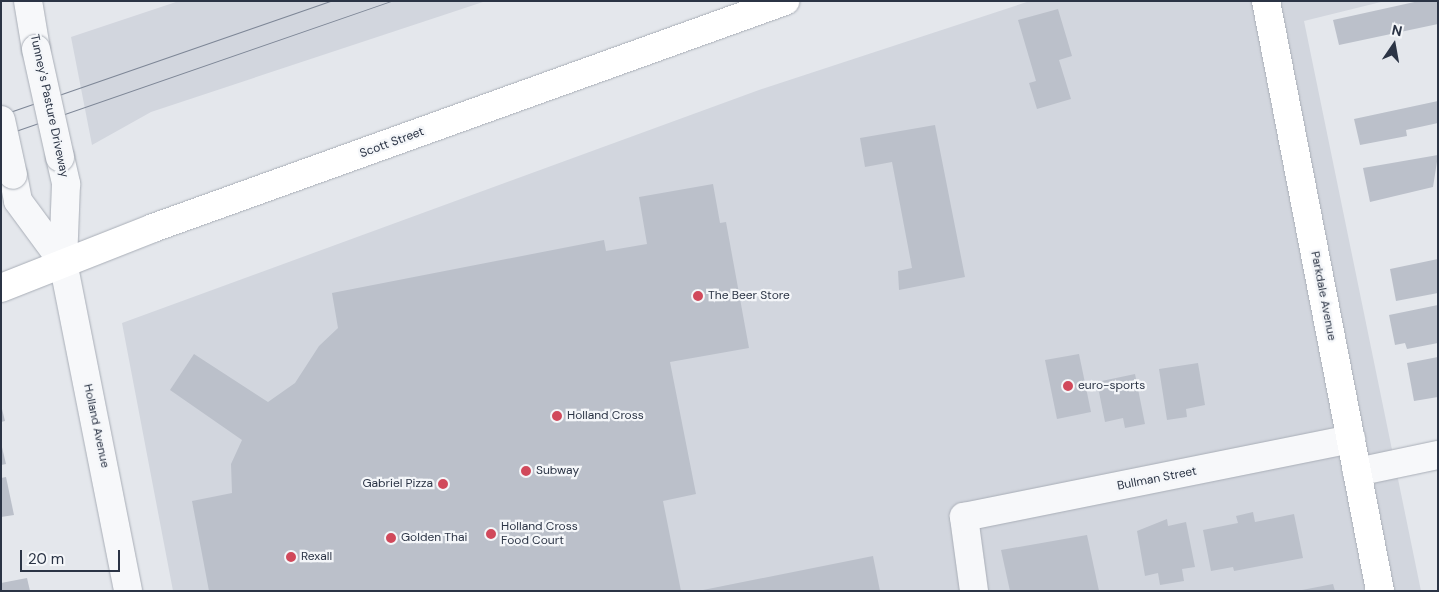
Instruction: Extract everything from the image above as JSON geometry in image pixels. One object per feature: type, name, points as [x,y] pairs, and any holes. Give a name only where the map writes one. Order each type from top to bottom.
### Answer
[{"type":"main road","name":"Scott Street","points":[[1,288],[62,262],[785,1]]},
{"type":"main road","name":"Parkdale Avenue","points":[[1266,1],[1380,591]]},
{"type":"street","name":"Tunney's Pasture Driveway","points":[[28,1],[36,49],[66,184],[62,262]]},
{"type":"street","points":[[1,120],[18,201],[62,262]]},
{"type":"street","name":"Holland Avenue","points":[[62,262],[128,591]]},
{"type":"street","name":"Bullman Street","points":[[974,591],[964,517],[1351,438]]},
{"type":"street","points":[[1357,472],[1438,455]]},
{"type":"shaded area","points":[[179,1],[486,1],[151,112],[92,145],[71,37]]},
{"type":"shaded area","points":[[1030,1],[1385,1],[1304,21],[1421,591],[173,591],[122,323],[759,90]]},
{"type":"building","points":[[1419,1],[1438,1],[1438,24],[1339,45],[1333,20]]},
{"type":"building","points":[[1058,9],[1072,56],[1059,60],[1071,99],[1037,109],[1029,83],[1036,81],[1018,20]]},
{"type":"building","points":[[1438,101],[1438,123],[1406,130],[1407,136],[1360,145],[1354,119]]},
{"type":"building","points":[[935,125],[965,277],[899,290],[898,271],[912,268],[892,162],[865,167],[860,138]]},
{"type":"building","points":[[1438,155],[1433,187],[1370,202],[1363,168]]},
{"type":"building","name":"Holland Cross","points":[[713,184],[720,223],[726,222],[749,348],[670,362],[696,494],[663,501],[681,591],[209,591],[192,501],[232,493],[231,464],[242,440],[170,390],[194,354],[268,402],[295,383],[319,346],[338,328],[332,293],[604,240],[606,251],[647,244],[639,197]]},
{"type":"building","points":[[1438,259],[1438,293],[1396,301],[1390,269]]},
{"type":"building","points":[[1438,305],[1438,343],[1407,349],[1405,343],[1395,345],[1389,315]]},
{"type":"building","name":"euro-sports","points":[[1079,354],[1091,412],[1057,419],[1045,360]]},
{"type":"building","points":[[1438,357],[1438,397],[1414,401],[1407,363]]},
{"type":"building","points":[[1198,363],[1205,405],[1186,409],[1187,417],[1167,420],[1159,369]]},
{"type":"building","points":[[1135,374],[1145,424],[1125,428],[1123,418],[1105,422],[1097,382]]},
{"type":"building","points":[[1,405],[5,421],[1,422]]},
{"type":"building","points":[[1,443],[6,464],[1,465]]},
{"type":"building","points":[[6,477],[14,515],[1,517],[1,478]]},
{"type":"building","points":[[1253,512],[1255,522],[1294,514],[1303,558],[1234,571],[1233,567],[1211,571],[1203,530],[1238,523],[1236,516]]},
{"type":"building","points":[[1167,519],[1168,526],[1186,522],[1195,567],[1182,569],[1184,581],[1160,585],[1158,573],[1145,576],[1137,531]]},
{"type":"building","points":[[1087,535],[1099,591],[1010,591],[1001,550]]},
{"type":"building","points":[[873,556],[880,591],[703,591],[703,590]]},
{"type":"building","points":[[27,578],[30,591],[1,591],[1,583]]},
{"type":"building","points":[[1333,584],[1335,591],[1302,591],[1302,590]]},
{"type":"tram line","points":[[1,115],[331,1]]},
{"type":"tram line","points":[[1,136],[391,1]]},
{"type":"place","name":"The Beer Store","points":[[698,296]]},
{"type":"place","name":"euro-sports","points":[[1068,386]]},
{"type":"place","name":"Holland Cross","points":[[557,416]]},
{"type":"place","name":"Subway","points":[[526,471]]},
{"type":"place","name":"Gabriel Pizza","points":[[443,484]]},
{"type":"place","name":"Holland Cross Food Court","points":[[491,534]]},
{"type":"place","name":"Golden Thai","points":[[391,538]]},
{"type":"place","name":"Rexall","points":[[291,557]]}]
